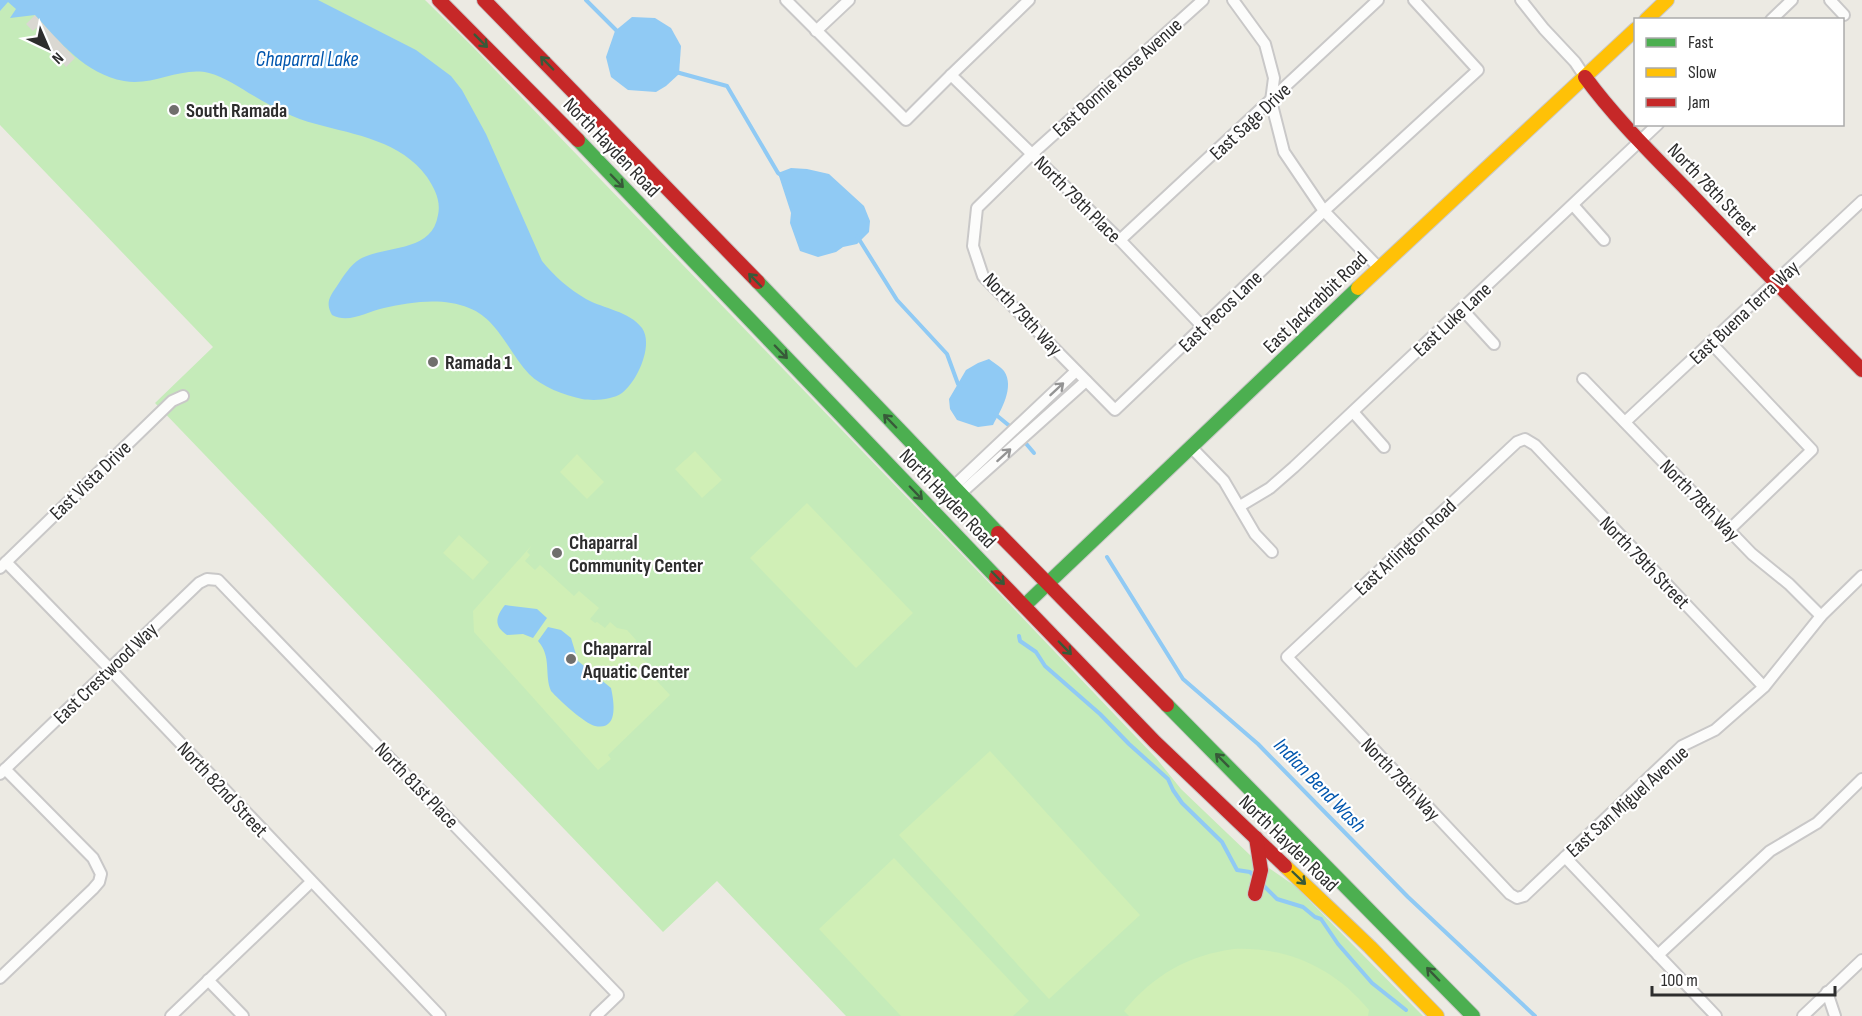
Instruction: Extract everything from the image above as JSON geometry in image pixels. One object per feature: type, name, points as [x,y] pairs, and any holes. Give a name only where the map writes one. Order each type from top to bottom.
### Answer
[{"type":"main road","name":"North Hayden Road","points":[[440,0],[534,94],[1155,742],[1370,947],[1437,1016]]},
{"type":"main road","name":"North Hayden Road","points":[[484,0],[1047,584],[1304,842],[1473,1016]]},
{"type":"main road","points":[[1648,18],[1667,0]]},
{"type":"main road","name":"East Jackrabbit Road","points":[[1024,606],[1379,268],[1634,30]]},
{"type":"main road","name":"North 78th Street","points":[[1585,77],[1600,99],[1775,283],[1862,370]]},
{"type":"main road","points":[[1255,894],[1261,870],[1256,838]]},
{"type":"street","points":[[786,0],[906,120],[1018,4],[1029,0]]},
{"type":"street","points":[[816,31],[849,0]]},
{"type":"street","name":"East Bonnie Rose Avenue","points":[[1032,154],[1203,0]]},
{"type":"street","points":[[1233,0],[1265,44],[1274,78],[1272,101],[1284,152],[1324,211],[1379,268]]},
{"type":"street","name":"East Sage Drive","points":[[1120,240],[1378,0]]},
{"type":"street","name":"East Pecos Lane","points":[[1086,381],[1115,410],[1324,211],[1478,70],[1414,0]]},
{"type":"street","name":"North 78th Street","points":[[1521,0],[1575,62],[1585,77]]},
{"type":"street","points":[[1773,18],[1792,0]]},
{"type":"street","points":[[1830,0],[1844,15]]},
{"type":"street","name":"North 79th Place","points":[[951,75],[1120,240],[1203,327]]},
{"type":"street","name":"East Luke Lane","points":[[1240,506],[1270,488],[1656,126]]},
{"type":"street","name":"North 79th Way","points":[[1032,154],[977,208],[973,246],[983,276],[1086,381]]},
{"type":"street","name":"East Buena Terra Way","points":[[1625,422],[1862,201]]},
{"type":"street","points":[[1573,205],[1604,240]]},
{"type":"street","points":[[1462,309],[1494,344]]},
{"type":"street","points":[[1711,343],[1812,450],[1729,530]]},
{"type":"street","points":[[957,490],[1076,371]]},
{"type":"street","name":"North 78th Way","points":[[1583,379],[1752,554],[1789,584],[1821,616]]},
{"type":"street","points":[[957,490],[1086,381]]},
{"type":"street","name":"East Vista Drive","points":[[3,565],[172,400],[183,396]]},
{"type":"street","points":[[1353,412],[1384,447]]},
{"type":"street","name":"East Arlington Road","points":[[1287,657],[1517,442],[1525,439]]},
{"type":"street","name":"North 79th Street","points":[[1525,439],[1535,446],[1764,687]]},
{"type":"street","points":[[1191,447],[1224,482],[1255,534],[1272,552]]},
{"type":"street","name":"North 82nd Street","points":[[3,565],[110,668],[440,1016]]},
{"type":"street","name":"East San Miguel Avenue","points":[[1517,898],[1524,896],[1682,746],[1715,730],[1764,687],[1821,616],[1862,576]]},
{"type":"street","name":"East Crestwood Way","points":[[2,772],[199,583],[214,579]]},
{"type":"street","name":"North 81st Place","points":[[214,579],[223,584],[618,994],[596,1016]]},
{"type":"street","name":"North 79th Way","points":[[1287,657],[1503,887],[1517,898]]},
{"type":"street","points":[[0,978],[93,889],[99,882],[101,874],[93,858],[2,772]]},
{"type":"street","points":[[1658,955],[1770,851],[1817,823],[1862,779]]},
{"type":"street","points":[[1565,857],[1716,1016]]},
{"type":"street","points":[[171,1016],[311,882]]},
{"type":"street","points":[[1803,1016],[1862,960]]},
{"type":"street","points":[[208,980],[243,1016]]},
{"type":"street","points":[[1827,992],[1835,1016]]},
{"type":"green space","points":[[0,0],[425,0],[473,47],[996,590],[1156,758],[1181,789],[1250,855],[1295,886],[1423,1016],[846,1016],[717,881],[663,932],[155,403],[213,347],[0,125]]},
{"type":"green space","points":[[695,451],[722,480],[702,498],[675,469]]},
{"type":"green space","points":[[577,454],[604,482],[587,499],[560,472]]},
{"type":"green space","points":[[807,503],[913,613],[856,668],[750,558]]},
{"type":"green space","points":[[459,535],[489,562],[473,580],[443,553]]},
{"type":"green space","name":"Chaparral Aquatic Center","points":[[532,545],[527,552],[530,555],[525,561],[535,570],[540,565],[574,596],[579,591],[599,608],[590,619],[595,623],[605,628],[610,622],[617,628],[627,630],[636,640],[635,643],[644,650],[639,656],[662,675],[657,681],[670,695],[608,755],[611,759],[598,770],[474,632],[473,611]]},
{"type":"green space","points":[[990,751],[1140,915],[1049,999],[899,835]]},
{"type":"green space","points":[[894,858],[1029,1001],[1013,1016],[901,1016],[819,929]]},
{"type":"green space","points":[[1234,949],[1273,952],[1309,963],[1341,982],[1369,1010],[1368,1016],[1129,1016],[1124,1011],[1147,987],[1173,969],[1202,956]]},
{"type":"shaded area","points":[[35,15],[75,58],[66,67],[63,63],[60,65],[53,56],[55,53],[51,49],[49,51],[43,48],[34,36],[39,31],[36,28],[33,31],[26,24]]},
{"type":"water","name":"Chaparral Lake","points":[[0,0],[318,0],[416,50],[451,76],[462,90],[486,134],[542,261],[562,282],[580,295],[623,314],[637,322],[642,328],[645,335],[645,353],[633,381],[622,393],[603,399],[582,399],[554,390],[529,374],[488,320],[479,313],[459,305],[416,302],[384,308],[351,318],[332,315],[329,307],[330,296],[356,262],[371,255],[418,242],[434,227],[439,210],[437,195],[427,177],[416,165],[391,147],[362,136],[292,116],[227,80],[209,73],[188,72],[135,82],[124,81],[97,72],[74,56],[35,15],[10,18],[16,9],[8,2],[0,11]]},
{"type":"water","points":[[632,17],[655,18],[671,28],[681,46],[679,74],[656,92],[628,90],[611,77],[606,57],[615,31]]},
{"type":"water","points":[[791,168],[829,174],[864,206],[870,221],[869,232],[857,244],[818,257],[800,251],[790,223],[791,213],[778,173]]},
{"type":"water","points":[[989,359],[1004,371],[1007,377],[1008,384],[1003,406],[993,425],[978,427],[957,420],[950,409],[949,399],[966,370]]},
{"type":"water","points":[[505,605],[537,609],[547,618],[533,638],[523,634],[507,635],[497,621]]},
{"type":"water","points":[[548,627],[561,630],[571,638],[578,661],[611,688],[614,707],[608,724],[595,726],[590,724],[551,691],[545,653],[538,641]]},
{"type":"waterway","name":"Indian Bend Wash","points":[[586,0],[618,32]]},
{"type":"waterway","name":"Indian Bend Wash","points":[[676,72],[727,86],[781,175]]},
{"type":"waterway","name":"Indian Bend Wash","points":[[857,236],[897,300],[947,354],[958,384],[961,386]]},
{"type":"waterway","name":"Indian Bend Wash","points":[[995,414],[1012,428]]},
{"type":"waterway","name":"Indian Bend Wash","points":[[1023,440],[1034,453]]},
{"type":"waterway","name":"Indian Bend Wash","points":[[1107,557],[1183,679],[1258,744],[1408,897],[1535,1016]]},
{"type":"waterway","points":[[1019,636],[1020,641],[1036,652],[1045,666],[1100,714],[1168,779],[1182,803],[1222,842],[1237,870],[1250,872],[1256,878]]},
{"type":"waterway","points":[[1263,885],[1277,899],[1303,907],[1321,919],[1338,944],[1372,983],[1406,1010]]},
{"type":"traffic: fast","points":[[578,140],[996,577]]},
{"type":"traffic: fast","points":[[758,282],[998,533]]},
{"type":"traffic: fast","points":[[1024,606],[1358,288]]},
{"type":"traffic: fast","points":[[1167,705],[1473,1016]]},
{"type":"traffic: slow","points":[[1648,18],[1667,0]]},
{"type":"traffic: slow","points":[[1358,288],[1634,31]]},
{"type":"traffic: slow","points":[[1285,866],[1370,947],[1437,1016]]},
{"type":"traffic: jam","points":[[439,0],[578,140]]},
{"type":"traffic: jam","points":[[484,0],[758,282]]},
{"type":"traffic: jam","points":[[1585,77],[1634,135],[1862,370]]},
{"type":"traffic: jam","points":[[998,533],[1167,705]]},
{"type":"traffic: jam","points":[[996,577],[1155,742],[1285,866]]},
{"type":"traffic: jam","points":[[1255,894],[1261,870],[1256,838]]},
{"type":"place","name":"South Ramada","points":[[174,110]]},
{"type":"place","name":"Ramada 1","points":[[433,362]]},
{"type":"place","name":"Chaparral Community Center","points":[[557,553]]},
{"type":"place","name":"Chaparral Aquatic Center","points":[[571,659]]}]
